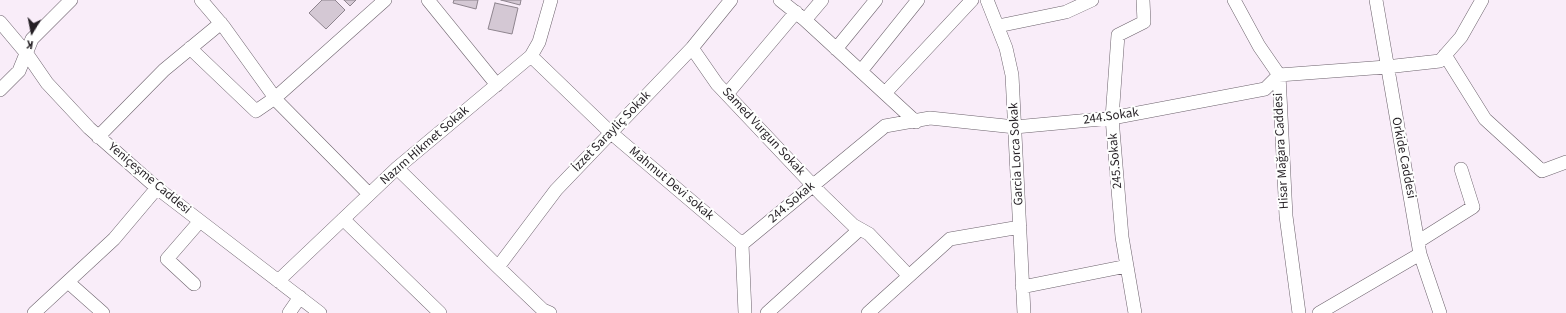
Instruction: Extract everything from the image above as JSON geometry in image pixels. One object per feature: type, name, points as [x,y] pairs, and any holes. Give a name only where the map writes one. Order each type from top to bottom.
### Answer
[{"type":"street","points":[[0,90],[19,71],[32,39],[71,0]]},
{"type":"street","points":[[201,0],[221,23],[275,98],[369,194]]},
{"type":"street","points":[[190,48],[256,112],[275,98],[386,0]]},
{"type":"street","points":[[428,0],[497,85]]},
{"type":"street","name":"Nazım Hikmet Sokak","points":[[278,281],[397,168],[531,56],[539,42],[551,0]]},
{"type":"street","name":"İzzet Sarayliç Sokak","points":[[498,267],[556,190],[692,48],[731,0]]},
{"type":"street","points":[[780,0],[800,16],[915,121]]},
{"type":"street","points":[[727,94],[800,16],[822,0]]},
{"type":"street","points":[[836,49],[876,0]]},
{"type":"street","points":[[861,71],[918,0]]},
{"type":"street","points":[[885,93],[972,0]]},
{"type":"street","name":"Garcia Lorca Sokak","points":[[987,0],[1006,48],[1012,75],[1024,313]]},
{"type":"street","points":[[998,26],[1066,12],[1092,0]]},
{"type":"street","name":"245.Sokak","points":[[1136,313],[1122,237],[1112,118],[1118,35],[1144,22],[1143,0]]},
{"type":"street","name":"Hisar Mağara Caddesi","points":[[1234,0],[1259,46],[1278,75],[1286,216],[1299,313]]},
{"type":"street","name":"Orkide Caddesi","points":[[1376,0],[1386,67],[1419,240],[1420,254],[1440,313]]},
{"type":"street","points":[[1278,75],[1386,67],[1440,61],[1461,37],[1482,0]]},
{"type":"street","name":"Yeniçeşme Caddesi","points":[[0,22],[27,54],[47,83],[98,137],[157,188],[320,313]]},
{"type":"street","points":[[98,137],[164,70],[221,23]]},
{"type":"street","name":"Samed Vurgun Sokak","points":[[692,48],[717,84],[813,186],[853,226],[869,234],[909,276]]},
{"type":"street","points":[[1445,55],[1485,119],[1542,171],[1566,162]]},
{"type":"street","name":"Mahmut Devi sokak","points":[[531,56],[610,132],[742,244]]},
{"type":"street","name":"244.Sokak","points":[[742,244],[885,126],[930,118],[1015,127],[1112,118],[1265,89],[1278,75]]},
{"type":"street","points":[[397,168],[545,312]]},
{"type":"street","points":[[1419,240],[1473,207],[1461,169]]},
{"type":"street","points":[[34,313],[114,239],[157,188]]},
{"type":"street","points":[[343,219],[440,313]]},
{"type":"street","points":[[194,284],[167,259],[200,221]]},
{"type":"street","points":[[868,313],[950,239],[1020,228]]},
{"type":"street","points":[[767,313],[860,229]]},
{"type":"street","points":[[742,244],[745,313]]},
{"type":"street","points":[[1319,313],[1420,254]]},
{"type":"street","points":[[1022,288],[1127,266]]},
{"type":"street","points":[[68,282],[103,313]]},
{"type":"street","points":[[289,313],[300,297]]},
{"type":"building","points":[[322,0],[335,0],[345,10],[326,29],[309,13]]},
{"type":"building","points":[[344,0],[356,0],[350,6]]},
{"type":"building","points":[[454,0],[478,0],[476,9],[453,3]]},
{"type":"building","points":[[501,0],[521,0],[520,5]]},
{"type":"building","points":[[495,3],[518,8],[512,34],[488,29]]}]
